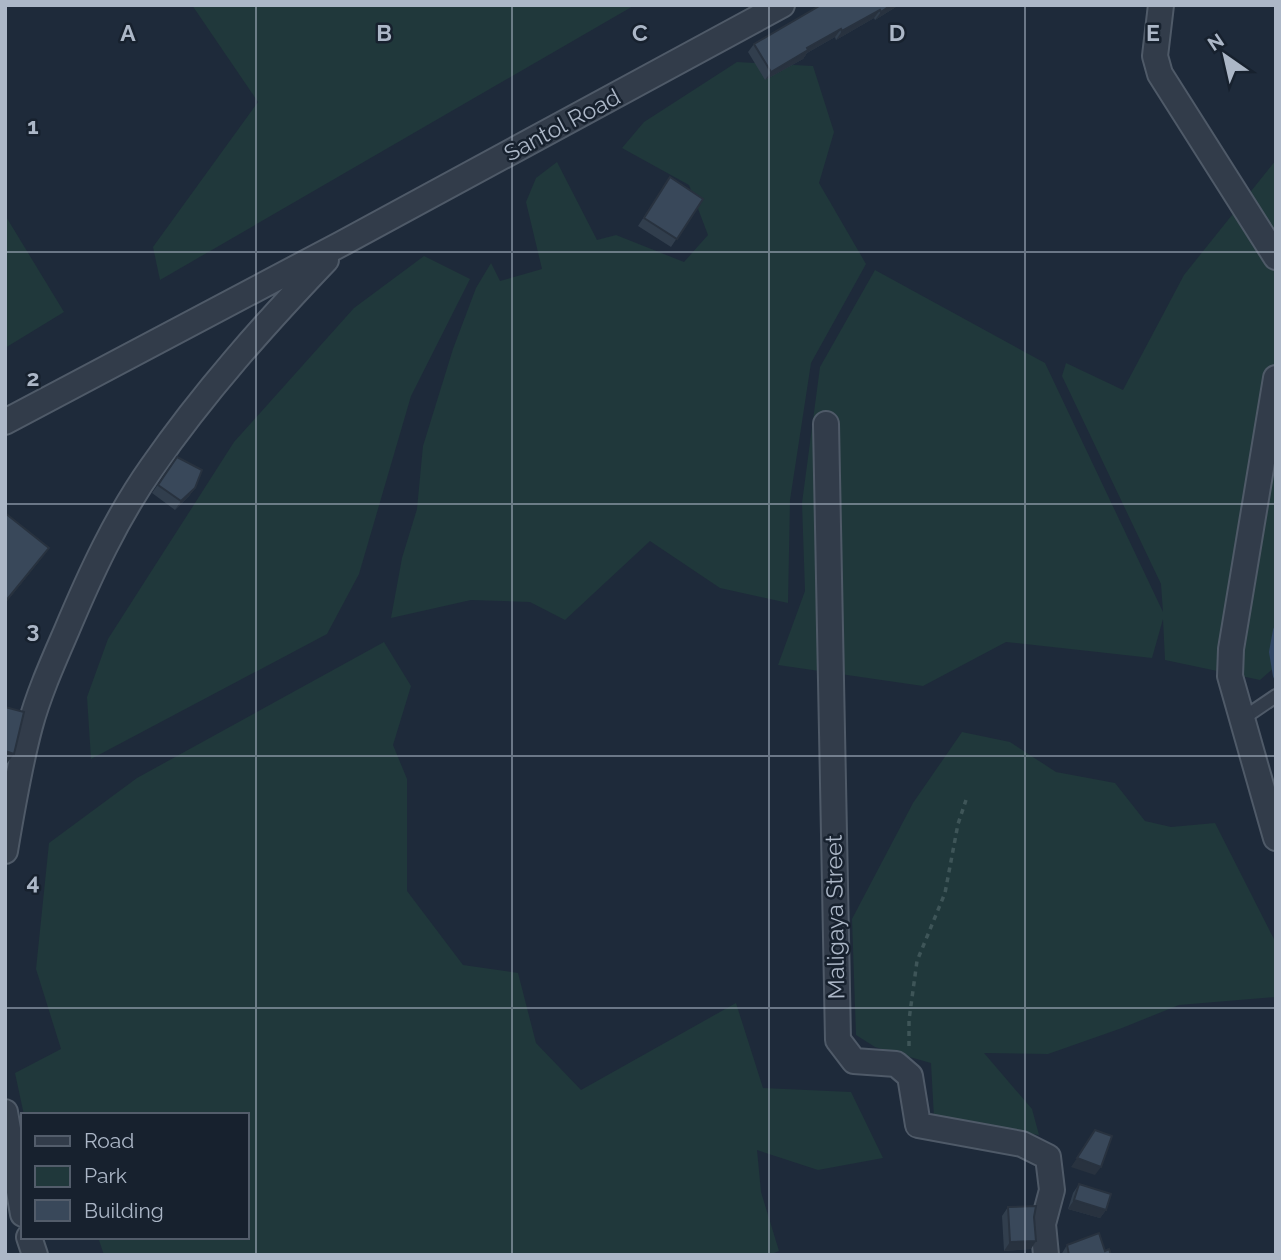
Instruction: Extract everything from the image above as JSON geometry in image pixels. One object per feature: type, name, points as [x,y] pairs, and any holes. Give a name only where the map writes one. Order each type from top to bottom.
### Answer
[{"type":"street","name":"Santol Road","points":[[5,422],[782,5]]},
{"type":"street","points":[[1161,5],[1155,56],[1160,74],[1276,257]]},
{"type":"street","points":[[5,851],[30,725],[41,692],[89,578],[119,520],[151,468],[213,385],[261,328],[341,244]]},
{"type":"street","points":[[1276,378],[1231,649],[1230,676],[1276,838]]},
{"type":"street","name":"Maligaya Street","points":[[826,424],[838,1040],[854,1061],[895,1064],[910,1076]]},
{"type":"street","points":[[910,1076],[918,1125],[1022,1144],[1048,1157],[1052,1190],[1043,1224],[1046,1255]]},
{"type":"street","points":[[5,1112],[21,1203]]},
{"type":"lane","points":[[1242,719],[1273,697]]},
{"type":"path","points":[[910,1076],[909,1020],[917,961],[944,893],[958,824],[966,800]]},
{"type":"green space","points":[[192,5],[635,5],[160,280],[153,247],[258,102]]},
{"type":"green space","points":[[737,62],[813,66],[834,132],[819,183],[866,264],[811,363],[790,500],[788,603],[720,588],[650,541],[565,620],[530,602],[471,600],[391,618],[402,558],[417,509],[423,446],[453,349],[476,288],[491,263],[500,281],[542,269],[526,202],[536,178],[557,162],[597,240],[616,235],[684,262],[708,235],[689,185],[622,148],[644,122]]},
{"type":"green space","points":[[1276,160],[1276,666],[1260,680],[1165,660],[1163,619],[1152,658],[1006,642],[923,686],[778,665],[805,591],[802,503],[820,367],[875,270],[1045,363],[1163,612],[1161,584],[1062,376],[1066,363],[1123,390],[1184,275]]},
{"type":"green space","points":[[5,215],[64,312],[5,348]]},
{"type":"green space","points":[[424,256],[470,279],[411,396],[359,574],[327,634],[91,759],[87,697],[108,639],[234,442],[354,308]]},
{"type":"green space","points":[[384,642],[411,686],[393,745],[407,779],[407,891],[463,965],[518,973],[536,1043],[581,1090],[736,1003],[763,1088],[851,1092],[883,1158],[818,1170],[757,1150],[761,1192],[779,1251],[769,1255],[104,1255],[99,1239],[248,1239],[248,1113],[24,1113],[15,1073],[61,1049],[36,969],[49,843],[137,778]]},
{"type":"green space","points":[[962,732],[1010,742],[1056,772],[1115,783],[1145,821],[1171,827],[1215,823],[1276,943],[1276,997],[1179,1005],[1048,1054],[984,1053],[1032,1109],[1039,1135],[934,1118],[931,1063],[875,1047],[856,1035],[852,919],[913,803]]},
{"type":"building","points":[[821,5],[891,5],[842,31],[841,29],[771,72],[754,44]]},
{"type":"building","points":[[670,177],[703,199],[677,239],[644,218]]},
{"type":"building","points":[[177,457],[202,470],[195,488],[181,501],[158,485]]},
{"type":"building","points":[[5,513],[49,548],[5,602]]},
{"type":"building","points":[[5,707],[24,712],[14,754],[5,751]]},
{"type":"building","points":[[1095,1130],[1112,1136],[1101,1167],[1077,1158]]},
{"type":"building","points":[[1079,1184],[1111,1194],[1106,1210],[1074,1200]]},
{"type":"building","points":[[1036,1206],[1036,1241],[1010,1242],[1008,1207]]},
{"type":"building","points":[[1099,1233],[1105,1251],[1109,1249],[1111,1255],[1069,1255],[1067,1245]]},
{"type":"waterway","points":[[1276,630],[1272,652],[1276,676]]}]
